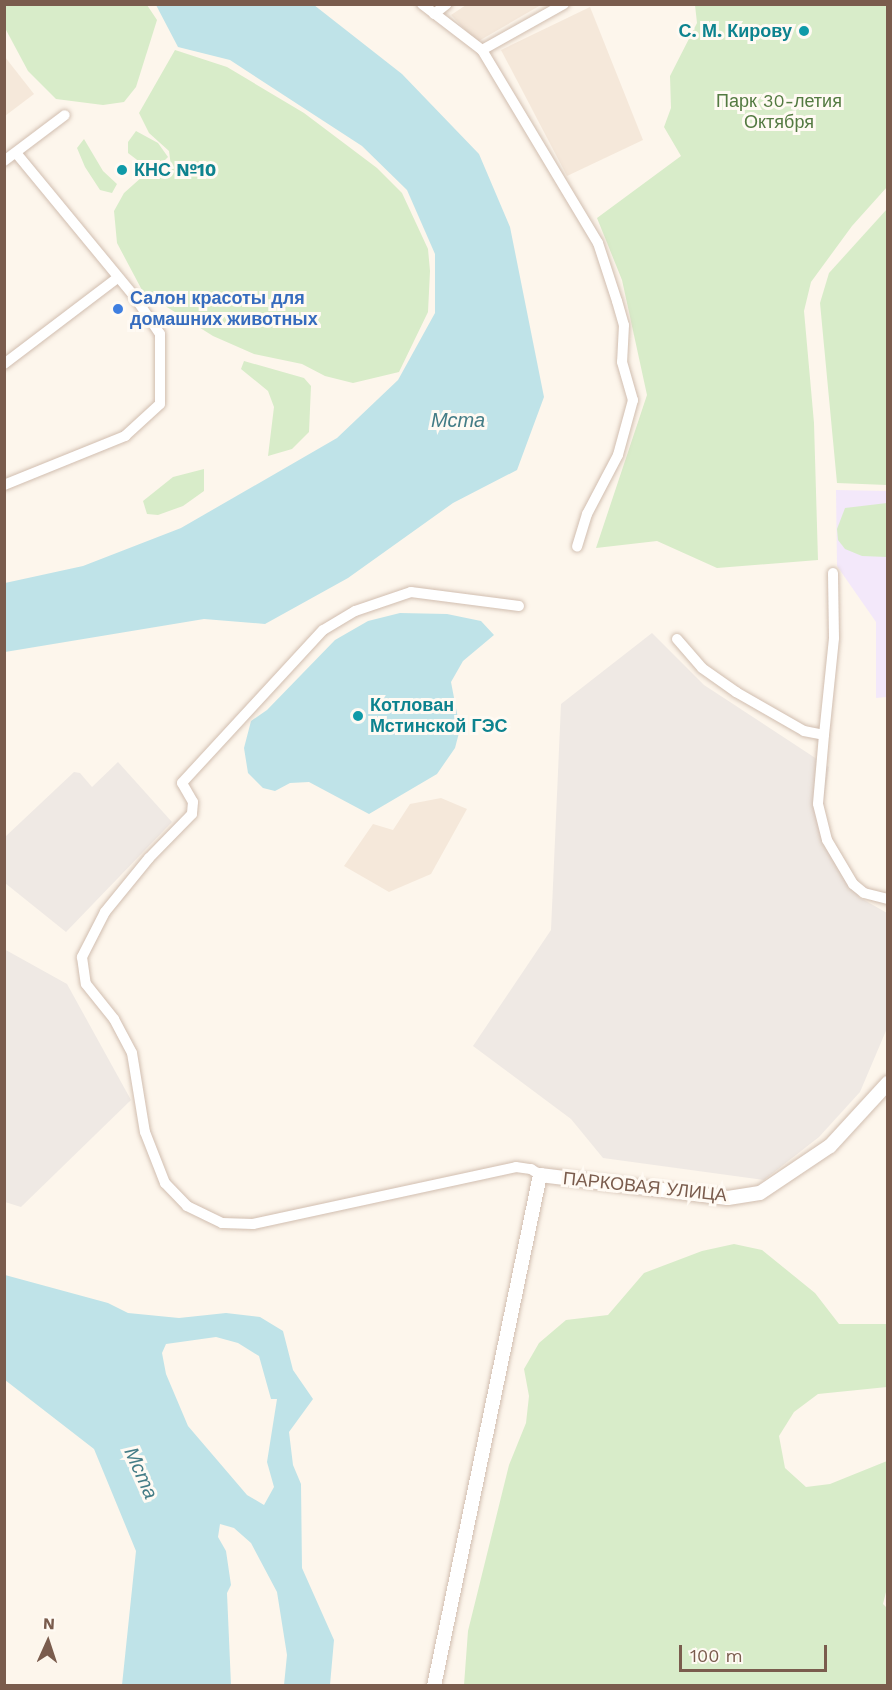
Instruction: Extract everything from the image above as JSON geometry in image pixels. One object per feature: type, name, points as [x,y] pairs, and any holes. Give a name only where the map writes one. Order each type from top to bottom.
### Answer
[{"type":"street","points":[[422,4],[482,50],[598,243],[624,325],[622,362],[633,400],[618,455],[587,514],[577,546]]},
{"type":"street","points":[[434,14],[447,4]]},
{"type":"street","points":[[482,50],[564,4]]},
{"type":"street","points":[[4,160],[65,115]]},
{"type":"street","points":[[4,485],[125,435],[160,404],[160,334],[134,296],[116,279],[16,153]]},
{"type":"street","points":[[4,364],[116,279]]},
{"type":"street","points":[[833,573],[834,638],[818,804],[827,840],[853,884],[864,893],[888,899]]},
{"type":"street","points":[[434,1686],[540,1176],[531,1169],[516,1167],[253,1224],[222,1222],[187,1206],[165,1183],[145,1132],[132,1053],[114,1019],[86,984],[82,957],[92,934],[116,897],[192,814],[193,802],[182,783],[323,630],[355,610],[411,592],[519,606]]},
{"type":"street","points":[[677,639],[702,668],[736,692],[804,731],[824,735]]},
{"type":"street","name":"ПАРКОВАЯ УЛИЦА","points":[[540,1176],[728,1198],[760,1193],[830,1146],[888,1083]]},
{"type":"shaded area","points":[[466,5],[541,5],[477,42],[451,15]]},
{"type":"shaded area","points":[[590,7],[643,140],[567,176],[501,50]]},
{"type":"shaded area","points":[[5,57],[34,94],[4,116]]},
{"type":"shaded area","points":[[836,490],[887,491],[887,697],[876,698],[876,622],[837,566]]},
{"type":"shaded area","points":[[652,633],[704,685],[829,767],[820,824],[859,897],[887,913],[888,1026],[860,1092],[819,1137],[764,1180],[603,1158],[571,1119],[473,1046],[551,930],[561,704]]},
{"type":"shaded area","points":[[118,762],[172,822],[66,932],[5,883],[5,837],[74,772],[80,773],[92,787]]},
{"type":"shaded area","points":[[441,798],[467,809],[431,874],[389,892],[344,866],[373,824],[393,830],[410,804]]},
{"type":"shaded area","points":[[4,949],[67,984],[131,1100],[21,1207],[5,1202]]},
{"type":"green space","points":[[4,5],[147,5],[157,20],[136,87],[124,102],[103,105],[56,99],[28,71],[5,28]]},
{"type":"green space","name":"Парк 30-летия Октября","points":[[695,5],[887,5],[887,187],[852,226],[811,282],[804,311],[814,423],[818,560],[717,568],[657,541],[596,548],[647,395],[622,280],[597,218],[681,156],[664,127],[671,108],[670,76],[697,23]]},
{"type":"green space","points":[[175,50],[227,67],[304,113],[377,168],[402,193],[428,249],[430,271],[428,312],[399,372],[353,383],[325,376],[302,364],[254,354],[213,336],[143,292],[117,243],[114,211],[124,193],[143,176],[172,174],[169,151],[149,133],[139,113]]},
{"type":"green space","points":[[136,131],[158,143],[168,157],[153,172],[128,153],[128,142]]},
{"type":"green space","points":[[84,139],[103,171],[117,184],[112,193],[100,190],[85,167],[77,148]]},
{"type":"green space","points":[[887,209],[887,485],[837,483],[820,303],[829,273]]},
{"type":"green space","points":[[244,361],[304,378],[311,386],[309,432],[292,449],[268,456],[274,407],[268,391],[241,369]]},
{"type":"green space","points":[[204,469],[204,491],[183,506],[158,515],[147,514],[143,501],[173,477]]},
{"type":"green space","points":[[887,503],[887,557],[862,556],[845,549],[838,540],[837,529],[845,508]]},
{"type":"green space","points":[[734,1244],[762,1250],[815,1293],[839,1324],[887,1324],[887,1387],[818,1394],[794,1412],[779,1436],[785,1468],[806,1487],[830,1484],[887,1461],[888,1584],[883,1604],[887,1608],[887,1685],[464,1685],[468,1631],[509,1465],[526,1423],[529,1396],[524,1369],[539,1343],[566,1320],[608,1315],[644,1273],[702,1251]]},
{"type":"water","name":"Мста","points":[[156,5],[314,5],[402,74],[479,154],[510,227],[544,397],[517,470],[453,503],[348,578],[265,624],[204,619],[5,652],[5,583],[83,566],[181,528],[337,438],[398,380],[435,313],[435,254],[407,190],[362,146],[230,60],[178,47]]},
{"type":"water","name":"Котлован Мстинской ГЭС","points":[[400,613],[447,614],[481,621],[494,635],[463,661],[451,682],[460,729],[455,748],[437,774],[369,814],[309,782],[290,783],[275,791],[263,788],[248,773],[244,748],[251,721],[267,710],[335,640],[368,621]]},
{"type":"water","name":"Мста","points":[[5,1275],[108,1303],[128,1313],[179,1318],[226,1313],[260,1317],[283,1331],[293,1370],[313,1399],[289,1432],[293,1465],[301,1484],[302,1568],[334,1640],[330,1685],[284,1685],[287,1655],[277,1592],[251,1543],[234,1528],[220,1524],[218,1537],[226,1551],[231,1585],[227,1593],[231,1685],[122,1685],[136,1551],[94,1449],[5,1380]],"holes":[[[216,1337],[238,1343],[259,1356],[271,1399],[277,1399],[267,1462],[274,1487],[264,1505],[247,1495],[188,1426],[166,1374],[162,1353],[166,1344]]]},
{"type":"place","name":"С. М. Кирову","points":[[804,31]]},
{"type":"place","name":"КНС №10","points":[[122,170]]},
{"type":"place","name":"Салон красоты для домашних животных","points":[[118,309]]},
{"type":"place","name":"Котлован Мстинской ГЭС","points":[[358,716]]}]
